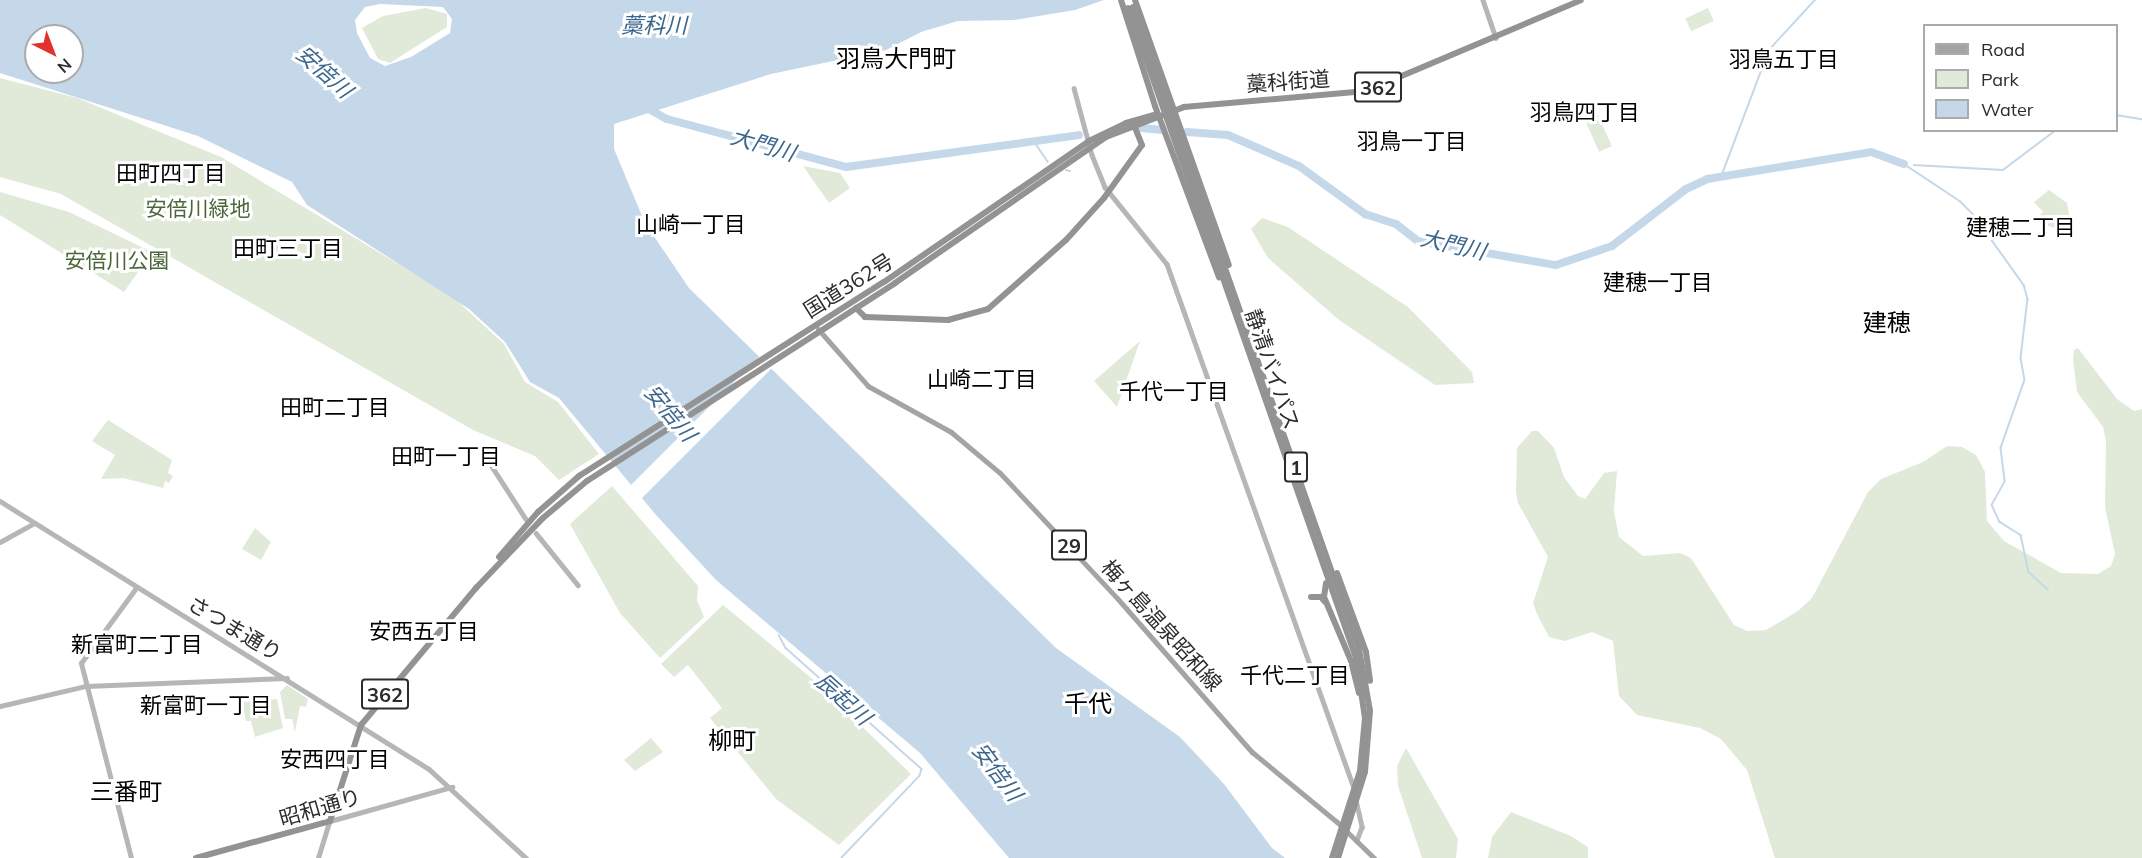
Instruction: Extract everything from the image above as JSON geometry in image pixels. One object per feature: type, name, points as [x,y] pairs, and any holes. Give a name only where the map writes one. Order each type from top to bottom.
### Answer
[{"type":"highway","name":"1","points":[[1123,0],[1159,114],[1251,349]]},
{"type":"highway","name":"静清バイパス","points":[[1123,0],[1246,326],[1251,349]]},
{"type":"highway","name":"1","points":[[1133,0],[1176,109],[1246,326]]},
{"type":"highway","name":"静清バイパス","points":[[1133,0],[1186,164],[1335,587],[1361,680],[1365,718],[1362,772],[1356,783],[1332,858]]},
{"type":"highway","name":"藁科街道","points":[[1159,114],[1176,109],[1366,91],[1496,38],[1581,0]]},
{"type":"highway","name":"国道362号","points":[[476,588],[543,518],[610,465],[856,308],[1089,144],[1159,114]]},
{"type":"highway","name":"国道362号","points":[[476,588],[538,512],[579,476],[885,282],[1089,144],[1126,123],[1159,114]]},
{"type":"highway","name":"国道362号","points":[[856,308],[865,317],[935,320],[980,314],[1005,297],[1054,252],[1109,192],[1142,145],[1134,125]]},
{"type":"highway","points":[[1337,573],[1369,670],[1373,712],[1354,808],[1338,858]]},
{"type":"highway","points":[[1326,583],[1326,602]]},
{"type":"highway","name":"362","points":[[361,725],[476,588]]},
{"type":"highway","points":[[1311,597],[1321,597],[1326,602],[1351,661],[1360,694],[1362,772]]},
{"type":"highway","name":"昭和通り","points":[[196,858],[330,821]]},
{"type":"main road","name":"梅ヶ島温泉昭和線","points":[[813,327],[868,386],[951,432],[1000,473],[1132,615],[1262,762],[1357,841],[1374,858]]},
{"type":"street","points":[[1483,0],[1496,38]]},
{"type":"street","points":[[1074,88],[1089,144],[1109,192],[1157,247],[1174,282],[1343,755],[1361,822],[1357,841]]},
{"type":"street","points":[[491,465],[526,519]]},
{"type":"street","name":"さつま通り","points":[[0,501],[136,588],[288,678],[452,786],[526,858]]},
{"type":"street","points":[[0,542],[34,523]]},
{"type":"street","points":[[536,533],[578,585]]},
{"type":"street","points":[[131,858],[86,686],[83,658],[136,588]]},
{"type":"street","points":[[0,706],[86,686],[288,678]]},
{"type":"street","points":[[318,858],[361,725]]},
{"type":"street","name":"昭和通り","points":[[330,821],[452,786]]},
{"type":"green space","points":[[426,8],[447,14],[447,27],[390,63],[378,59],[362,28],[383,16]]},
{"type":"green space","points":[[1708,8],[1714,21],[1691,31],[1685,19]]},
{"type":"green space","name":"安倍川緑地","points":[[0,78],[77,98],[221,157],[453,297],[504,344],[525,382],[558,402],[599,454],[559,480],[535,456],[473,430],[61,194],[0,177]]},
{"type":"green space","points":[[1598,115],[1612,146],[1599,152],[1585,121]]},
{"type":"green space","points":[[803,166],[840,173],[850,188],[829,203]]},
{"type":"green space","points":[[2049,190],[2067,203],[2070,220],[2062,230],[2033,221],[2043,212],[2034,202]]},
{"type":"green space","name":"安倍川公園","points":[[0,192],[69,212],[152,252],[124,292],[0,215]]},
{"type":"green space","points":[[1262,218],[1288,227],[1408,307],[1472,372],[1474,383],[1435,385],[1339,320],[1268,258],[1251,229]]},
{"type":"green space","points":[[1140,341],[1117,407],[1094,381]]},
{"type":"green space","points":[[2078,348],[2117,399],[2134,411],[2142,409],[2142,858],[1775,858],[1747,770],[1721,739],[1700,728],[1637,715],[1619,696],[1613,641],[1592,632],[1565,641],[1549,637],[1537,614],[1533,603],[1548,557],[1518,503],[1516,492],[1517,448],[1532,431],[1538,431],[1554,448],[1564,477],[1578,496],[1585,499],[1604,473],[1617,471],[1614,511],[1619,537],[1643,556],[1680,553],[1691,558],[1734,625],[1747,631],[1766,630],[1798,611],[1812,598],[1868,492],[1881,479],[1923,462],[1947,446],[1962,447],[1976,455],[1985,472],[1987,521],[2004,541],[2061,573],[2098,574],[2111,566],[2115,554],[2105,507],[2106,441],[2103,427],[2077,392],[2073,359],[2074,350]]},
{"type":"green space","points":[[108,420],[172,460],[168,473],[173,476],[169,483],[165,481],[163,488],[123,478],[101,479],[115,455],[92,441]]},
{"type":"green space","points":[[612,486],[698,586],[697,600],[704,617],[660,658],[620,613],[570,524]]},
{"type":"green space","points":[[255,528],[271,542],[261,560],[242,549]]},
{"type":"green space","points":[[723,605],[815,681],[911,774],[839,845],[776,799],[710,718],[722,708],[688,665],[674,677],[661,664]]},
{"type":"green space","points":[[287,685],[308,699],[306,707],[300,706],[295,732],[292,719],[285,719],[280,692]]},
{"type":"green space","points":[[277,699],[283,728],[255,737],[251,721],[246,721],[242,702]]},
{"type":"green space","points":[[651,738],[663,752],[635,771],[624,760]]},
{"type":"green space","points":[[1406,748],[1458,839],[1456,858],[1422,858],[1398,786],[1397,766]]},
{"type":"green space","points":[[1511,812],[1571,836],[1588,847],[1588,858],[1488,858],[1492,837]]},
{"type":"water","points":[[0,0],[1104,0],[1075,10],[1014,20],[958,21],[921,32],[886,50],[771,74],[614,124],[614,149],[645,223],[689,288],[1056,648],[1180,737],[1224,784],[1272,848],[1285,858],[1009,858],[920,753],[716,580],[656,515],[559,398],[530,382],[505,342],[469,309],[307,205],[292,182],[198,136],[35,84],[84,84],[84,24],[24,24],[24,81],[0,73]],"holes":[[[380,4],[443,7],[452,19],[450,33],[411,57],[385,66],[370,58],[357,33],[355,20],[365,7]]]},
{"type":"pier","points":[[760,356],[772,368],[640,500],[628,488]]},
{"type":"waterway","points":[[1721,177],[1769,50],[1815,0]]},
{"type":"waterway","name":"大門川","points":[[647,108],[667,119],[846,167],[1079,135]]},
{"type":"waterway","points":[[2118,115],[2142,119]]},
{"type":"waterway","name":"大門川","points":[[1141,128],[1163,130]]},
{"type":"waterway","name":"大門川","points":[[1187,132],[1228,135],[1299,166],[1365,214],[1396,224],[1418,241],[1556,265],[1612,246],[1686,189],[1707,179],[1871,152],[1904,164]]},
{"type":"waterway","points":[[1914,165],[2003,170],[2053,132]]},
{"type":"waterway","points":[[1034,141],[1048,162]]},
{"type":"waterway","points":[[1904,164],[1960,201],[1974,215],[2024,285],[2028,299],[2021,358],[2025,380],[2001,448],[2005,482],[1992,505],[2000,522],[2021,535],[2029,572],[2048,590]]},
{"type":"waterway","points":[[1066,170],[1070,171]]},
{"type":"waterway","name":"辰起川","points":[[779,635],[786,648],[922,769],[920,776],[842,858]]},
{"type":"district","name":"羽鳥大門町","points":[[896,59]]},
{"type":"district","name":"羽鳥五丁目","points":[[1784,60]]},
{"type":"district","name":"羽鳥四丁目","points":[[1585,113]]},
{"type":"district","name":"羽鳥一丁目","points":[[1412,142]]},
{"type":"district","name":"田町四丁目","points":[[171,174]]},
{"type":"district","name":"山崎一丁目","points":[[691,225]]},
{"type":"district","name":"建穂二丁目","points":[[2021,228]]},
{"type":"district","name":"田町三丁目","points":[[288,249]]},
{"type":"district","name":"建穂一丁目","points":[[1658,283]]},
{"type":"district","name":"建穂","points":[[1887,323]]},
{"type":"district","name":"山崎二丁目","points":[[982,380]]},
{"type":"district","name":"千代一丁目","points":[[1174,392]]},
{"type":"district","name":"田町二丁目","points":[[335,408]]},
{"type":"district","name":"田町一丁目","points":[[446,457]]},
{"type":"district","name":"安西五丁目","points":[[424,632]]},
{"type":"district","name":"新富町二丁目","points":[[137,645]]},
{"type":"district","name":"千代二丁目","points":[[1295,676]]},
{"type":"district","name":"千代","points":[[1088,704]]},
{"type":"district","name":"新富町一丁目","points":[[206,706]]},
{"type":"district","name":"柳町","points":[[732,741]]},
{"type":"district","name":"安西四丁目","points":[[335,760]]},
{"type":"district","name":"三番町","points":[[126,792]]},
{"type":"water label","name":"藁科川","points":[[654,26]]},
{"type":"water label","name":"安倍川","points":[[324,72]]},
{"type":"water label","name":"安倍川","points":[[670,413]]},
{"type":"water label","name":"安倍川","points":[[997,772]]}]
